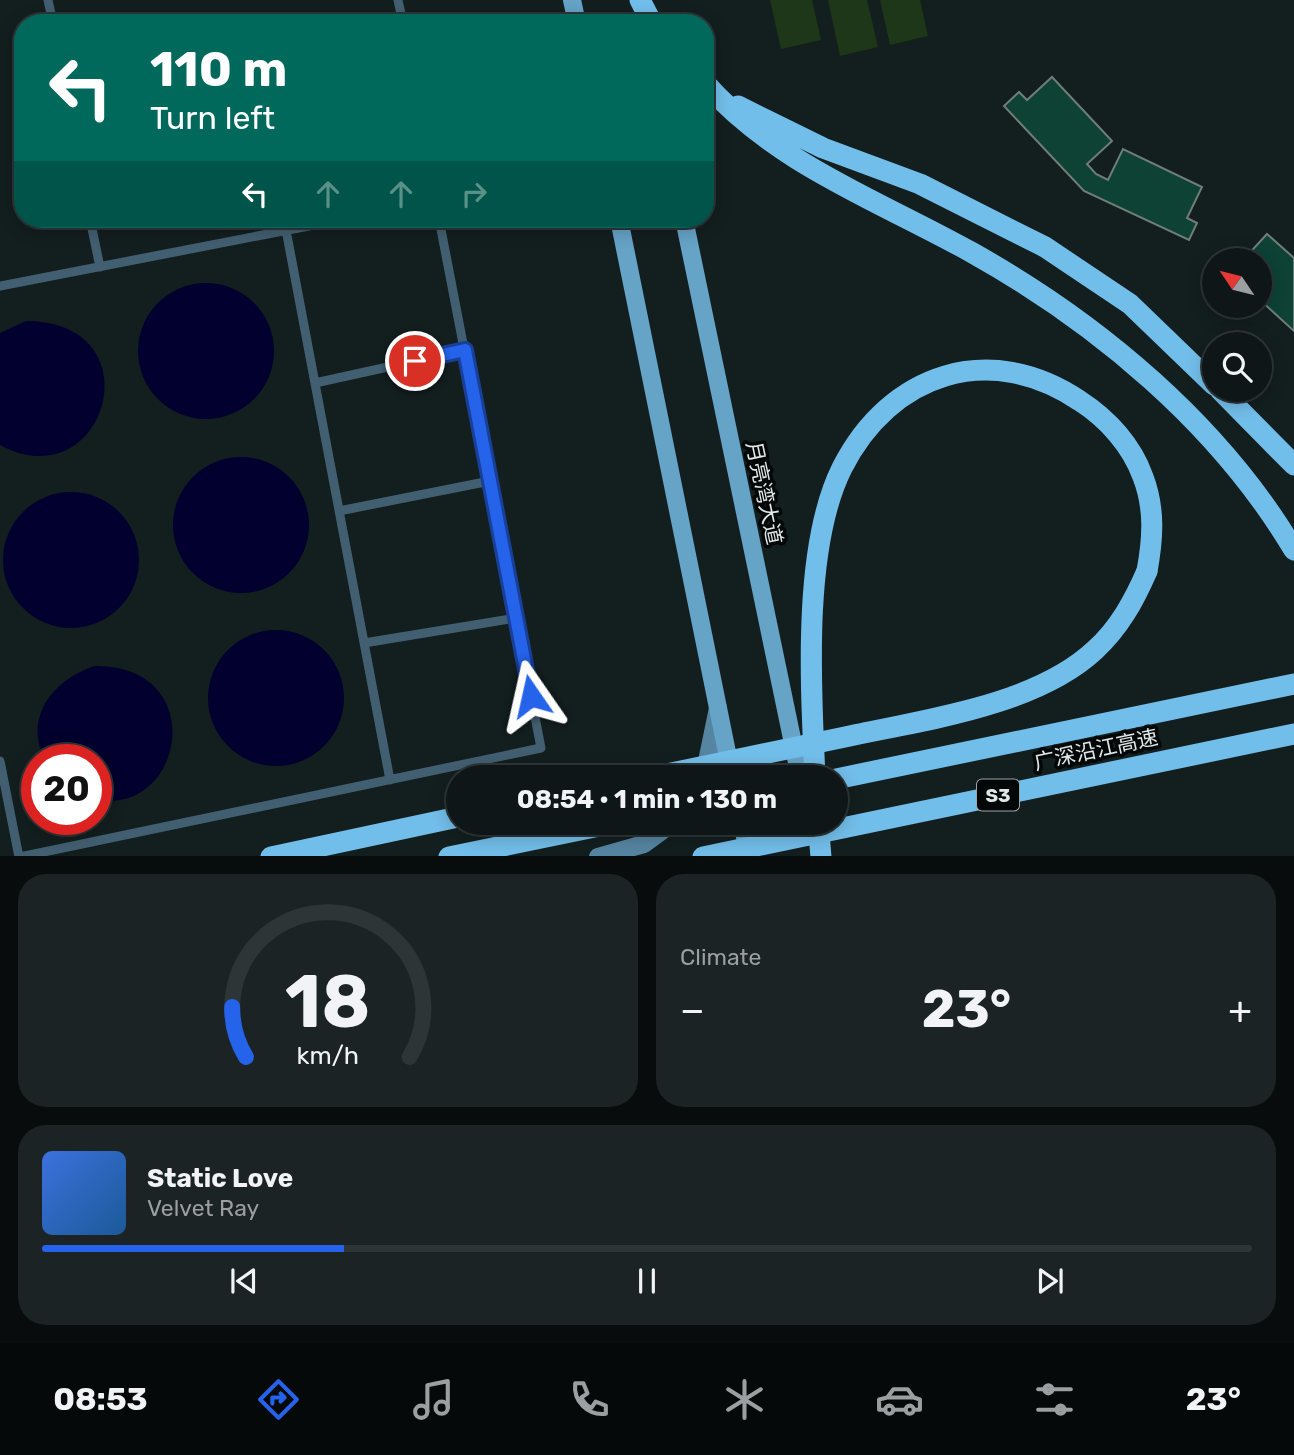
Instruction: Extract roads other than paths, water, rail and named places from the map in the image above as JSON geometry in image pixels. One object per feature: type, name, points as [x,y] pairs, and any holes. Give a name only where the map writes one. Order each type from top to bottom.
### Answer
[{"type":"highway","points":[[714,89],[743,108],[801,138],[920,184],[1045,247],[1130,304],[1202,373]]},
{"type":"highway","points":[[714,93],[732,112],[777,148],[971,252],[1037,292],[1106,342],[1203,431],[1253,490],[1294,550]]},
{"type":"highway","points":[[709,765],[815,743],[926,719],[992,702],[1030,689],[1064,673],[1094,652],[1116,628],[1135,600],[1147,571],[1153,539],[1151,511],[1143,477],[1129,449],[1111,426],[1087,405],[1041,379],[1001,369],[968,370],[939,377],[908,392],[882,412],[862,433],[841,470],[826,516],[813,622],[815,743],[815,765]]},
{"type":"highway","points":[[1232,402],[1294,465]]},
{"type":"highway","name":"广深沿江高速","points":[[848,777],[1294,684]]},
{"type":"highway","name":"广深沿江高速","points":[[703,856],[1294,734]]},
{"type":"highway","points":[[271,856],[446,820]]},
{"type":"highway","points":[[449,856],[554,835]]},
{"type":"highway","points":[[818,835],[819,856]]},
{"type":"main road","points":[[621,228],[730,765]]},
{"type":"main road","name":"月亮湾大道","points":[[686,228],[798,765]]},
{"type":"main road","points":[[745,835],[749,856]]},
{"type":"main road","points":[[813,835],[819,856]]},
{"type":"street","points":[[706,765],[718,708]]},
{"type":"street","points":[[597,856],[644,844],[656,835]]},
{"type":"lane","points":[[92,228],[100,267]]},
{"type":"lane","points":[[0,286],[297,228]]},
{"type":"lane","points":[[0,761],[20,856],[541,748],[441,228]]},
{"type":"lane","points":[[286,230],[390,780]]},
{"type":"lane","points":[[315,383],[465,350]]},
{"type":"lane","points":[[339,511],[490,481]]},
{"type":"lane","points":[[364,643],[516,618]]}]
